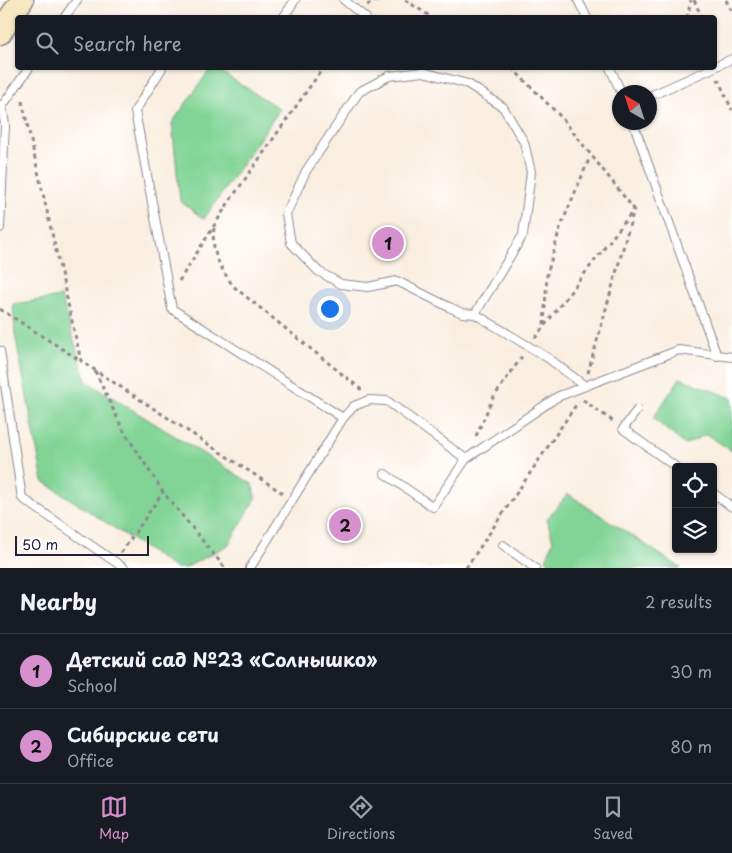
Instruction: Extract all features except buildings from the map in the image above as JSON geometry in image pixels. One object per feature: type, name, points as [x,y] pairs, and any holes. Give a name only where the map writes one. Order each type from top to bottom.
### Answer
[{"type":"main road","points":[[0,33],[22,0]]},
{"type":"lane","points":[[66,15],[77,0]]},
{"type":"lane","points":[[286,15],[295,0]]},
{"type":"lane","points":[[344,0],[362,15]]},
{"type":"lane","points":[[578,0],[586,15]]},
{"type":"lane","points":[[717,68],[732,59]]},
{"type":"lane","points":[[0,228],[5,125],[1,107],[28,70]]},
{"type":"lane","points":[[161,70],[135,111],[172,309],[343,418]]},
{"type":"lane","points":[[475,314],[523,235],[532,172],[524,142],[503,107],[468,84],[412,70],[389,76],[359,92],[306,171],[286,214],[291,243],[318,271],[342,284],[368,287],[397,281],[462,313],[475,314],[529,347],[585,386]]},
{"type":"lane","points":[[611,70],[618,85]]},
{"type":"lane","points":[[657,93],[713,70]]},
{"type":"lane","points":[[637,130],[717,356]]},
{"type":"lane","points":[[385,474],[433,507],[466,458],[557,397],[679,350],[732,357]]},
{"type":"lane","points":[[0,351],[22,498],[124,568]]},
{"type":"lane","points":[[250,568],[343,418],[354,406],[369,400],[387,401],[466,458]]},
{"type":"lane","points":[[637,410],[623,429],[672,464]]},
{"type":"lane","points":[[717,496],[732,507]]},
{"type":"lane","points":[[503,545],[535,568]]},
{"type":"path","points":[[405,0],[428,15]]},
{"type":"path","points":[[688,15],[692,0]]},
{"type":"path","points":[[692,0],[700,15]]},
{"type":"path","points":[[726,0],[732,13]]},
{"type":"path","points":[[169,297],[214,226],[322,70]]},
{"type":"path","points":[[514,70],[561,117],[590,157],[634,209]]},
{"type":"path","points":[[715,70],[732,110]]},
{"type":"path","points":[[22,101],[81,361]]},
{"type":"path","points":[[544,326],[547,275],[560,228],[590,157]]},
{"type":"path","points":[[466,458],[493,398],[544,326],[634,209]]},
{"type":"path","points":[[466,568],[580,398],[585,386],[634,209]]},
{"type":"path","points":[[214,226],[212,244],[219,265],[233,286],[358,386],[369,400]]},
{"type":"path","points":[[0,309],[292,500]]},
{"type":"path","points":[[95,370],[122,428],[163,492],[225,568]]},
{"type":"path","points":[[580,398],[623,429]]},
{"type":"path","points":[[115,562],[163,492]]},
{"type":"green space","points":[[210,70],[218,70],[280,109],[204,219],[180,201],[172,123]]},
{"type":"green space","points":[[61,297],[86,381],[252,484],[256,499],[228,545],[185,568],[175,568],[43,481],[15,334],[13,304]]},
{"type":"green space","points":[[680,378],[732,398],[732,451],[706,434],[685,445],[653,418]]},
{"type":"green space","points":[[568,494],[681,568],[559,568],[546,560],[553,541],[547,519]]},
{"type":"place","name":"Детский сад №23 «Солнышко»","points":[[388,243]]},
{"type":"place","name":"Сибирские сети","points":[[345,525]]}]
